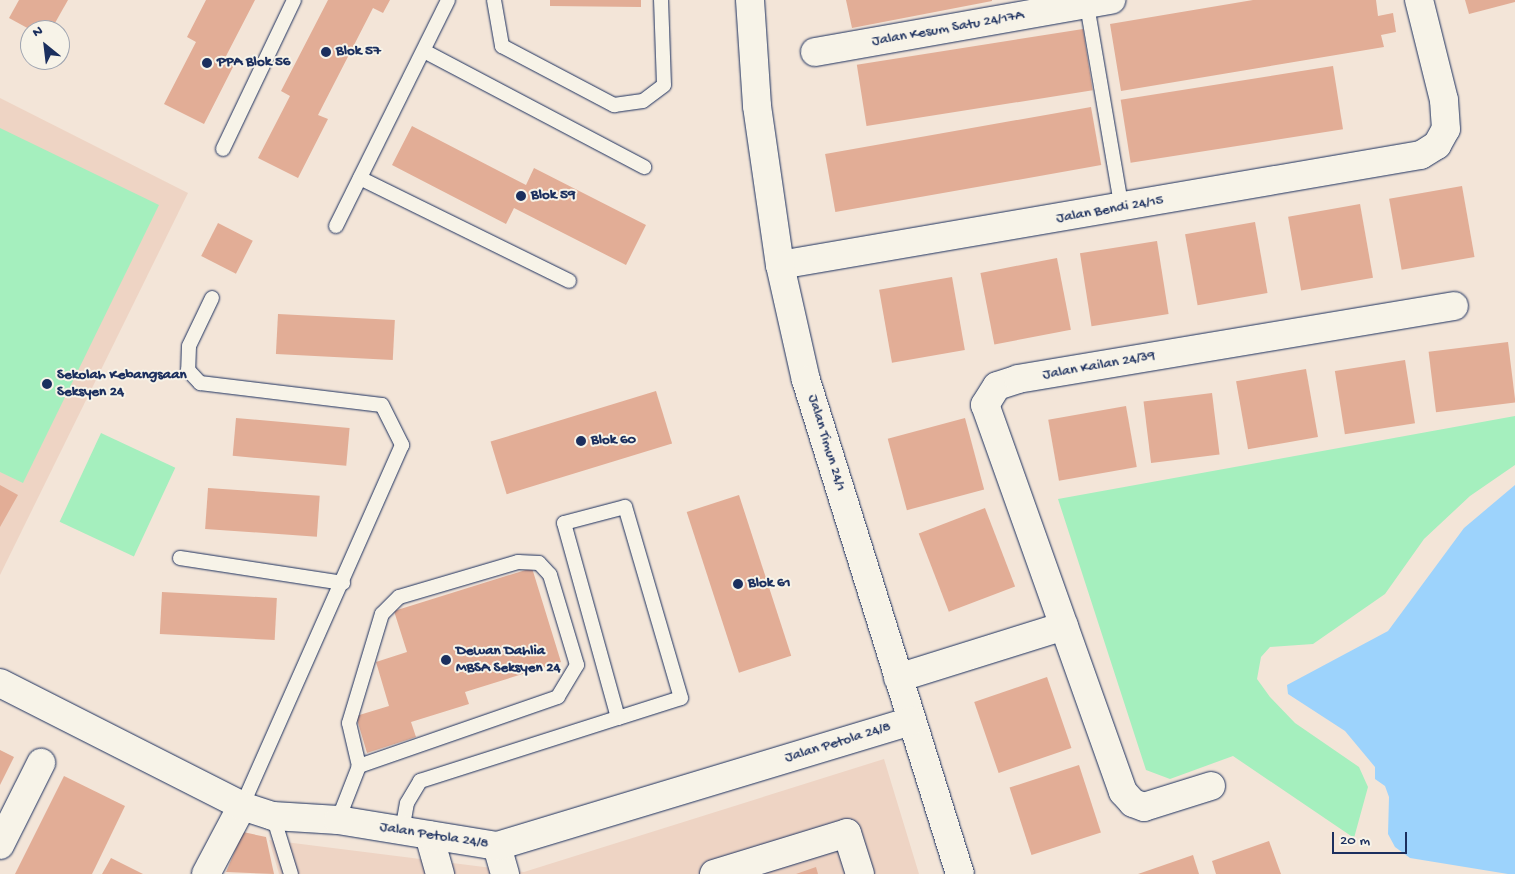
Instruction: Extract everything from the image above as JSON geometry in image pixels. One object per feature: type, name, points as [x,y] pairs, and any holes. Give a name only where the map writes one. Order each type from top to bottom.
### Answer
[{"type":"street","name":"Jalan Timun 24/1","points":[[750,0],[757,106],[780,265],[806,380],[960,874]]},
{"type":"street","name":"Jalan Bendi 24/15","points":[[780,265],[1122,208],[1421,155],[1437,145],[1446,129],[1444,100],[1419,0]]},
{"type":"street","name":"Jalan Kesum Satu 24/17A","points":[[815,52],[1099,2]]},
{"type":"street","name":"Jalan Kailan 24/39","points":[[1210,786],[1144,807],[1133,803],[1123,792],[986,405],[997,386],[1454,306]]},
{"type":"street","points":[[898,678],[1064,626]]},
{"type":"street","name":"Jalan Petola 24/8","points":[[0,683],[242,806],[272,816],[338,820],[497,846],[912,721]]},
{"type":"street","points":[[0,845],[41,763]]},
{"type":"street","points":[[206,874],[242,806]]},
{"type":"street","points":[[714,874],[847,833],[860,874]]},
{"type":"street","points":[[429,835],[440,874]]},
{"type":"street","points":[[497,846],[505,874]]},
{"type":"lane","points":[[223,149],[294,0]]},
{"type":"lane","points":[[336,226],[448,0]]},
{"type":"lane","points":[[494,0],[502,46],[614,105],[642,101],[664,85],[661,0]]},
{"type":"lane","points":[[1099,2],[1122,208]]},
{"type":"lane","points":[[424,51],[644,167]]},
{"type":"lane","points":[[360,178],[569,281]]},
{"type":"lane","points":[[212,298],[189,346],[188,370],[200,383],[382,405],[402,445],[343,584],[242,806]]},
{"type":"lane","points":[[402,831],[407,804],[420,781],[681,698],[625,507],[564,523],[618,718]]},
{"type":"lane","points":[[180,558],[343,584]]},
{"type":"lane","points":[[338,820],[359,766],[349,723],[382,614],[399,598],[518,562],[540,563],[550,575],[577,665],[558,697],[359,766]]},
{"type":"lane","points":[[272,816],[291,874]]},
{"type":"shaded area","name":"Sekolah Kebangsaan Seksyen 24","points":[[0,98],[188,193],[0,575]]},
{"type":"shaded area","points":[[884,759],[919,874],[279,874],[269,840],[524,872]]},
{"type":"green space","name":"Sekolah Kebangsaan Seksyen 24","points":[[0,128],[159,205],[23,483],[0,472]]},
{"type":"green space","points":[[1515,416],[1515,465],[1470,496],[1424,539],[1385,594],[1313,644],[1270,647],[1261,657],[1257,679],[1270,697],[1295,723],[1359,767],[1368,787],[1354,838],[1233,756],[1170,779],[1146,770],[1058,499]]},
{"type":"green space","points":[[101,433],[175,468],[134,556],[60,522]]},
{"type":"water","points":[[1515,485],[1515,874],[1508,874],[1410,858],[1395,847],[1388,834],[1389,797],[1385,786],[1375,779],[1375,767],[1345,731],[1288,694],[1287,685],[1388,631],[1464,528]]},
{"type":"building","points":[[19,0],[68,0],[57,20],[20,20],[20,24],[9,18]]},
{"type":"building","name":"PPA Blok 56","points":[[206,0],[255,0],[224,60],[234,65],[204,124],[164,104],[196,42],[187,37]]},
{"type":"building","name":"Blok 57","points":[[328,0],[390,0],[383,13],[373,8],[318,115],[328,119],[298,178],[258,158],[290,96],[281,91]]},
{"type":"building","points":[[550,0],[641,0],[641,7],[550,6]]},
{"type":"building","points":[[846,0],[992,0],[992,1],[852,28]]},
{"type":"building","points":[[1253,0],[1376,0],[1378,16],[1393,13],[1396,32],[1381,35],[1384,47],[1121,91],[1110,24]]},
{"type":"building","points":[[1465,0],[1515,0],[1515,2],[1469,14]]},
{"type":"building","points":[[1083,29],[1093,90],[867,126],[857,65]]},
{"type":"building","points":[[1333,66],[1343,129],[1131,163],[1121,100]]},
{"type":"building","points":[[1091,107],[1101,165],[835,212],[825,154]]},
{"type":"building","name":"Blok 59","points":[[412,126],[526,185],[534,168],[646,225],[626,265],[514,208],[506,224],[392,165]]},
{"type":"building","points":[[1462,186],[1475,257],[1402,270],[1389,199]]},
{"type":"building","points":[[1360,204],[1373,278],[1301,291],[1288,217]]},
{"type":"building","points":[[1255,222],[1268,293],[1198,305],[1185,234]]},
{"type":"building","points":[[218,223],[253,241],[236,274],[201,256]]},
{"type":"building","points":[[1157,241],[1169,314],[1092,326],[1080,253]]},
{"type":"building","points":[[1057,258],[1071,330],[994,345],[980,273]]},
{"type":"building","points":[[952,277],[965,350],[892,363],[879,290]]},
{"type":"building","points":[[278,314],[395,320],[393,360],[276,354]]},
{"type":"building","points":[[1508,342],[1515,403],[1436,412],[1429,352]]},
{"type":"building","points":[[1405,360],[1415,423],[1345,434],[1335,371]]},
{"type":"building","points":[[1306,369],[1318,437],[1248,449],[1236,381]]},
{"type":"building","name":"Blok 60","points":[[656,391],[672,444],[507,494],[491,442]]},
{"type":"building","points":[[1212,393],[1220,455],[1151,463],[1144,401]]},
{"type":"building","points":[[1126,406],[1137,467],[1059,481],[1048,420]]},
{"type":"building","points":[[236,418],[350,428],[346,466],[233,456]]},
{"type":"building","points":[[965,418],[984,489],[907,510],[888,439]]},
{"type":"building","points":[[0,485],[18,495],[0,527]]},
{"type":"building","points":[[208,488],[320,496],[317,537],[205,529]]},
{"type":"building","name":"Blok 61","points":[[739,495],[791,656],[739,673],[687,512]]},
{"type":"building","points":[[985,508],[1015,586],[949,612],[919,533]]},
{"type":"building","points":[[532,568],[561,662],[465,692],[469,704],[411,722],[416,737],[367,753],[356,716],[389,706],[376,662],[407,652],[394,611]]},
{"type":"building","points":[[162,592],[277,598],[275,640],[160,634]]},
{"type":"building","points":[[1047,677],[1071,748],[999,773],[974,702]]},
{"type":"building","points":[[0,750],[14,757],[0,785]]},
{"type":"building","points":[[1079,765],[1101,833],[1032,855],[1010,788]]},
{"type":"building","points":[[64,776],[125,806],[92,874],[15,874]]},
{"type":"building","points":[[243,832],[266,837],[274,874],[226,872]]},
{"type":"building","points":[[1269,841],[1281,874],[1216,874],[1212,861]]},
{"type":"building","points":[[1193,855],[1199,874],[1138,874]]},
{"type":"building","points":[[111,858],[143,874],[102,874]]},
{"type":"building","points":[[816,867],[818,874],[796,874]]},
{"type":"place","name":"Blok 57","points":[[326,52]]},
{"type":"place","name":"PPA Blok 56","points":[[207,63]]},
{"type":"place","name":"Blok 59","points":[[521,196]]},
{"type":"place","name":"Sekolah Kebangsaan Seksyen 24","points":[[47,384]]},
{"type":"place","name":"Blok 60","points":[[581,441]]},
{"type":"place","name":"Blok 61","points":[[738,584]]},
{"type":"place","name":"Dewan Dahlia MBSA Seksyen 24","points":[[446,660]]}]
